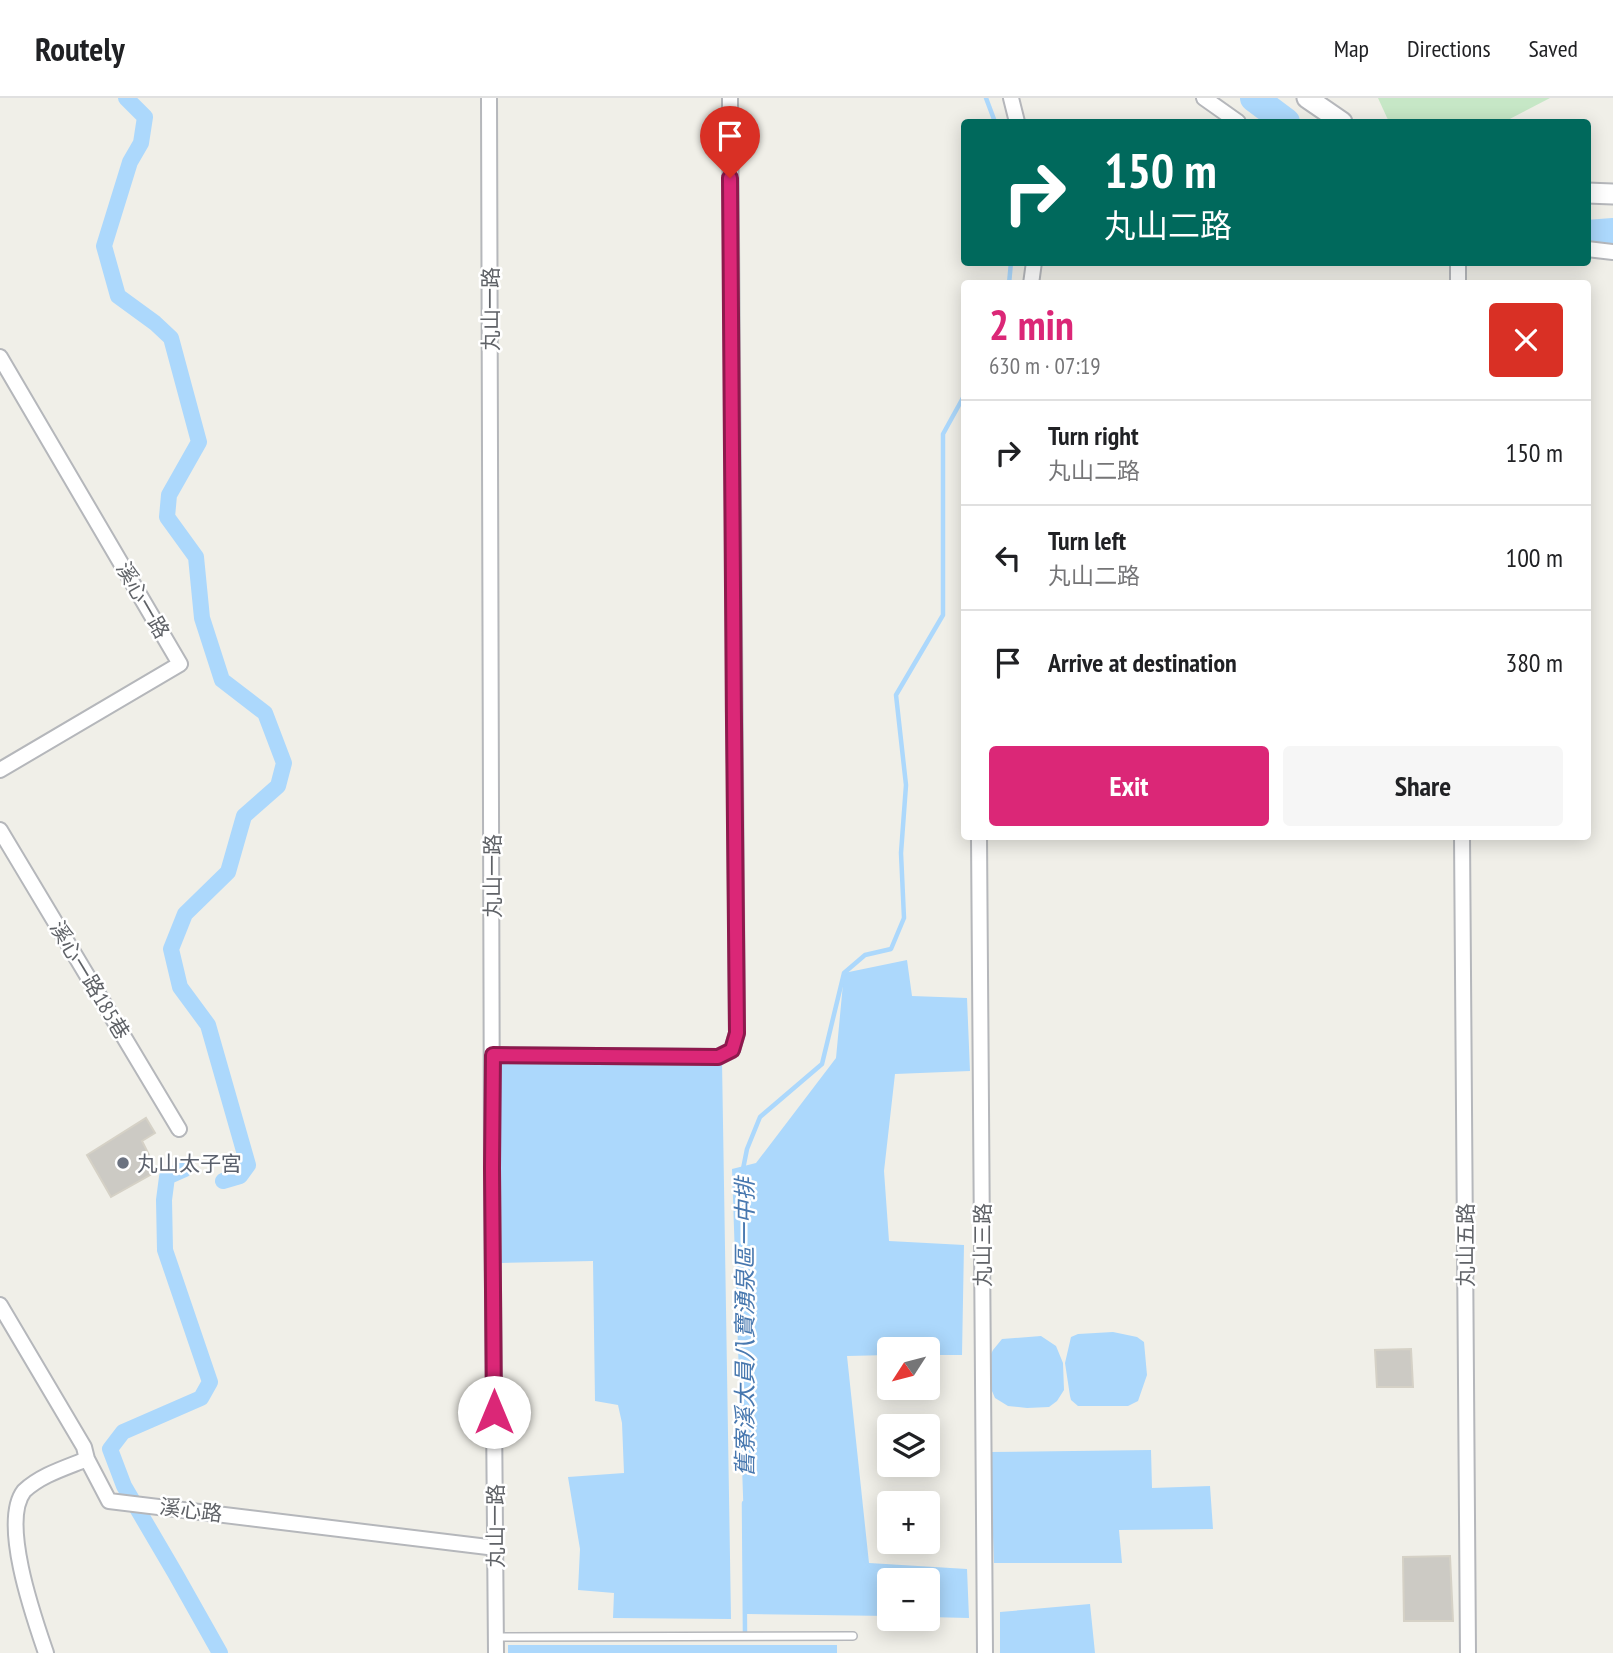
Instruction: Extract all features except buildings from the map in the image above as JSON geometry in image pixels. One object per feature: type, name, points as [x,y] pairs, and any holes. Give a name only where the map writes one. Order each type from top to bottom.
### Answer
[{"type":"street","name":"丸山一路","points":[[489,98],[496,1653]]},
{"type":"street","points":[[493,1055],[718,1057],[732,1050],[737,1033],[730,98]]},
{"type":"street","points":[[1011,98],[1016,119]]},
{"type":"street","points":[[1204,98],[1234,119]]},
{"type":"street","points":[[1307,98],[1338,119]]},
{"type":"street","points":[[1591,192],[1613,194]]},
{"type":"street","points":[[1591,250],[1613,252]]},
{"type":"street","name":"溪心一路","points":[[0,357],[180,664],[0,770]]},
{"type":"street","name":"溪心一路185巷","points":[[0,830],[179,1129]]},
{"type":"street","name":"丸山三路","points":[[979,840],[985,1653]]},
{"type":"street","name":"丸山五路","points":[[1462,840],[1468,1653]]},
{"type":"street","name":"溪心路","points":[[0,1305],[84,1447],[87,1459],[109,1500],[496,1548]]},
{"type":"street","points":[[46,1653],[21,1584],[12,1534],[13,1514],[21,1493],[41,1478],[87,1459]]},
{"type":"lane","points":[[496,1637],[853,1636]]},
{"type":"green space","points":[[1378,98],[1550,98],[1510,119],[1388,119]]},
{"type":"water","points":[[907,960],[912,996],[967,998],[970,1071],[895,1074],[884,1171],[889,1241],[964,1245],[962,1355],[940,1355],[940,1337],[877,1337],[877,1355],[847,1356],[869,1563],[967,1569],[969,1618],[940,1617],[940,1568],[877,1568],[877,1616],[747,1614],[732,1169],[756,1163],[836,1058],[844,973]]},
{"type":"water","points":[[722,1061],[731,1619],[613,1618],[614,1593],[578,1590],[580,1549],[568,1477],[624,1473],[622,1423],[618,1405],[595,1401],[593,1261],[501,1263],[500,1063]]},
{"type":"water","points":[[1113,1332],[1137,1337],[1144,1342],[1147,1375],[1138,1401],[1128,1406],[1078,1406],[1071,1400],[1065,1363],[1071,1337],[1078,1334]]},
{"type":"water","points":[[1041,1336],[1056,1346],[1063,1363],[1064,1390],[1049,1407],[1008,1406],[995,1398],[989,1384],[988,1360],[1002,1339]]},
{"type":"water","points":[[1151,1450],[1152,1488],[1210,1486],[1213,1529],[1119,1530],[1122,1563],[994,1563],[990,1452]]},
{"type":"water","points":[[1090,1604],[1095,1653],[1000,1653],[1000,1612]]},
{"type":"water","points":[[508,1645],[837,1645],[837,1653],[508,1653]]},
{"type":"waterway","points":[[126,98],[145,117],[141,143],[130,162],[104,246],[118,296],[171,338],[199,442],[169,495],[167,517],[196,557],[202,618],[222,680],[265,713],[284,763],[278,786],[244,816],[228,872],[185,914],[171,949],[180,987],[208,1025],[248,1165],[240,1176],[223,1181]]},
{"type":"waterway","name":"舊寮溪太員八寶湧泉區一中排","points":[[986,98],[994,119]]},
{"type":"waterway","points":[[1254,98],[1282,119]]},
{"type":"waterway","points":[[1591,234],[1613,232]]},
{"type":"waterway","name":"舊寮溪太員八寶湧泉區一中排","points":[[1009,280],[1011,266]]},
{"type":"waterway","name":"舊寮溪太員八寶湧泉區一中排","points":[[743,1169],[747,1149],[760,1117],[822,1064],[844,973],[865,955],[891,949],[904,918],[901,853],[906,785],[896,695],[943,615],[943,434],[961,401]]},
{"type":"waterway","points":[[185,1169],[167,1177],[164,1200],[165,1250],[210,1382],[201,1398],[123,1432],[110,1449],[124,1486],[220,1653]]},
{"type":"waterway","name":"舊寮溪太員八寶湧泉區一中排","points":[[744,1503],[745,1632]]},
{"type":"place","name":"丸山太子宮","points":[[123,1163]]},
{"type":"route","points":[[494,1412],[493,1055],[718,1057],[732,1050],[737,1033],[730,178]]}]
